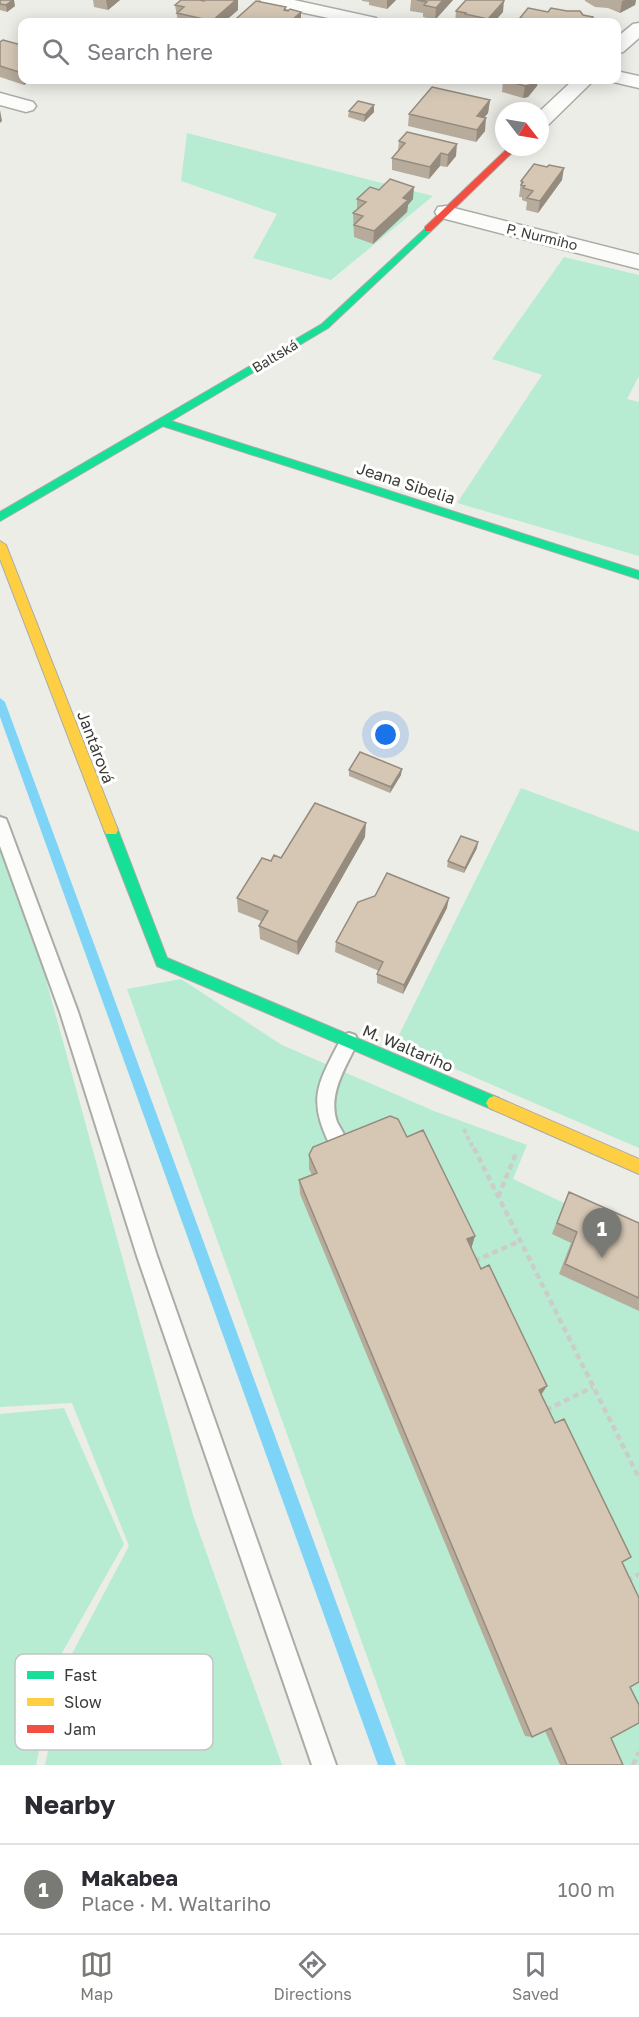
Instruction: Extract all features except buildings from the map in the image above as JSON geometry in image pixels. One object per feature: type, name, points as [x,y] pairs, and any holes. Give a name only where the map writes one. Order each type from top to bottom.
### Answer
[{"type":"street","points":[[269,0],[352,18]]},
{"type":"street","points":[[621,44],[639,28]]},
{"type":"street","points":[[621,78],[639,82]]},
{"type":"street","points":[[549,113],[580,84]]},
{"type":"street","points":[[0,99],[26,106]]},
{"type":"street","name":"Baltská","points":[[0,518],[325,326],[505,156]]},
{"type":"street","name":"P. Nurmiho","points":[[446,212],[639,262]]},
{"type":"street","name":"Jeana Sibelia","points":[[162,422],[639,575]]},
{"type":"street","name":"Jantárová","points":[[0,545],[162,962]]},
{"type":"street","name":"M. Waltariho","points":[[162,962],[639,1167]]},
{"type":"lane","points":[[0,824],[69,1012],[147,1256],[324,1765]]},
{"type":"lane","points":[[341,1147],[327,1120],[325,1100],[332,1077],[349,1041]]},
{"type":"path","points":[[498,1197],[530,1119]]},
{"type":"path","points":[[463,1128],[639,1478]]},
{"type":"path","points":[[468,1263],[520,1241]]},
{"type":"path","points":[[540,1413],[593,1387]]},
{"type":"path","points":[[621,1584],[639,1574]]},
{"type":"path","points":[[633,1765],[639,1752]]},
{"type":"green space","points":[[187,133],[433,196],[331,280],[253,258],[277,214],[181,181]]},
{"type":"green space","points":[[564,257],[639,275],[639,376],[627,399],[639,402],[639,556],[457,503],[542,375],[492,359]]},
{"type":"green space","points":[[521,788],[639,832],[639,1148],[395,1043]]},
{"type":"green space","points":[[0,812],[193,1515],[282,1765],[45,1765],[48,1750],[213,1750],[213,1654],[72,1654],[129,1546],[72,1403],[0,1407]]},
{"type":"green space","points":[[181,979],[282,1045],[434,1111],[527,1145],[513,1179],[639,1238],[639,1765],[406,1765],[127,989]]},
{"type":"green space","points":[[64,1408],[124,1544],[61,1654],[15,1654],[15,1750],[39,1750],[36,1765],[0,1765],[0,1414]]},
{"type":"waterway","points":[[0,702],[387,1765]]},
{"type":"traffic: fast","points":[[0,517],[325,326],[428,229]]},
{"type":"traffic: fast","points":[[162,422],[639,575]]},
{"type":"traffic: fast","points":[[111,830],[162,962],[494,1103]]},
{"type":"traffic: slow","points":[[0,545],[111,830]]},
{"type":"traffic: slow","points":[[494,1103],[639,1167]]},
{"type":"traffic: jam","points":[[428,229],[505,156]]},
{"type":"place","name":"Makabea","points":[[602,1258]]}]
